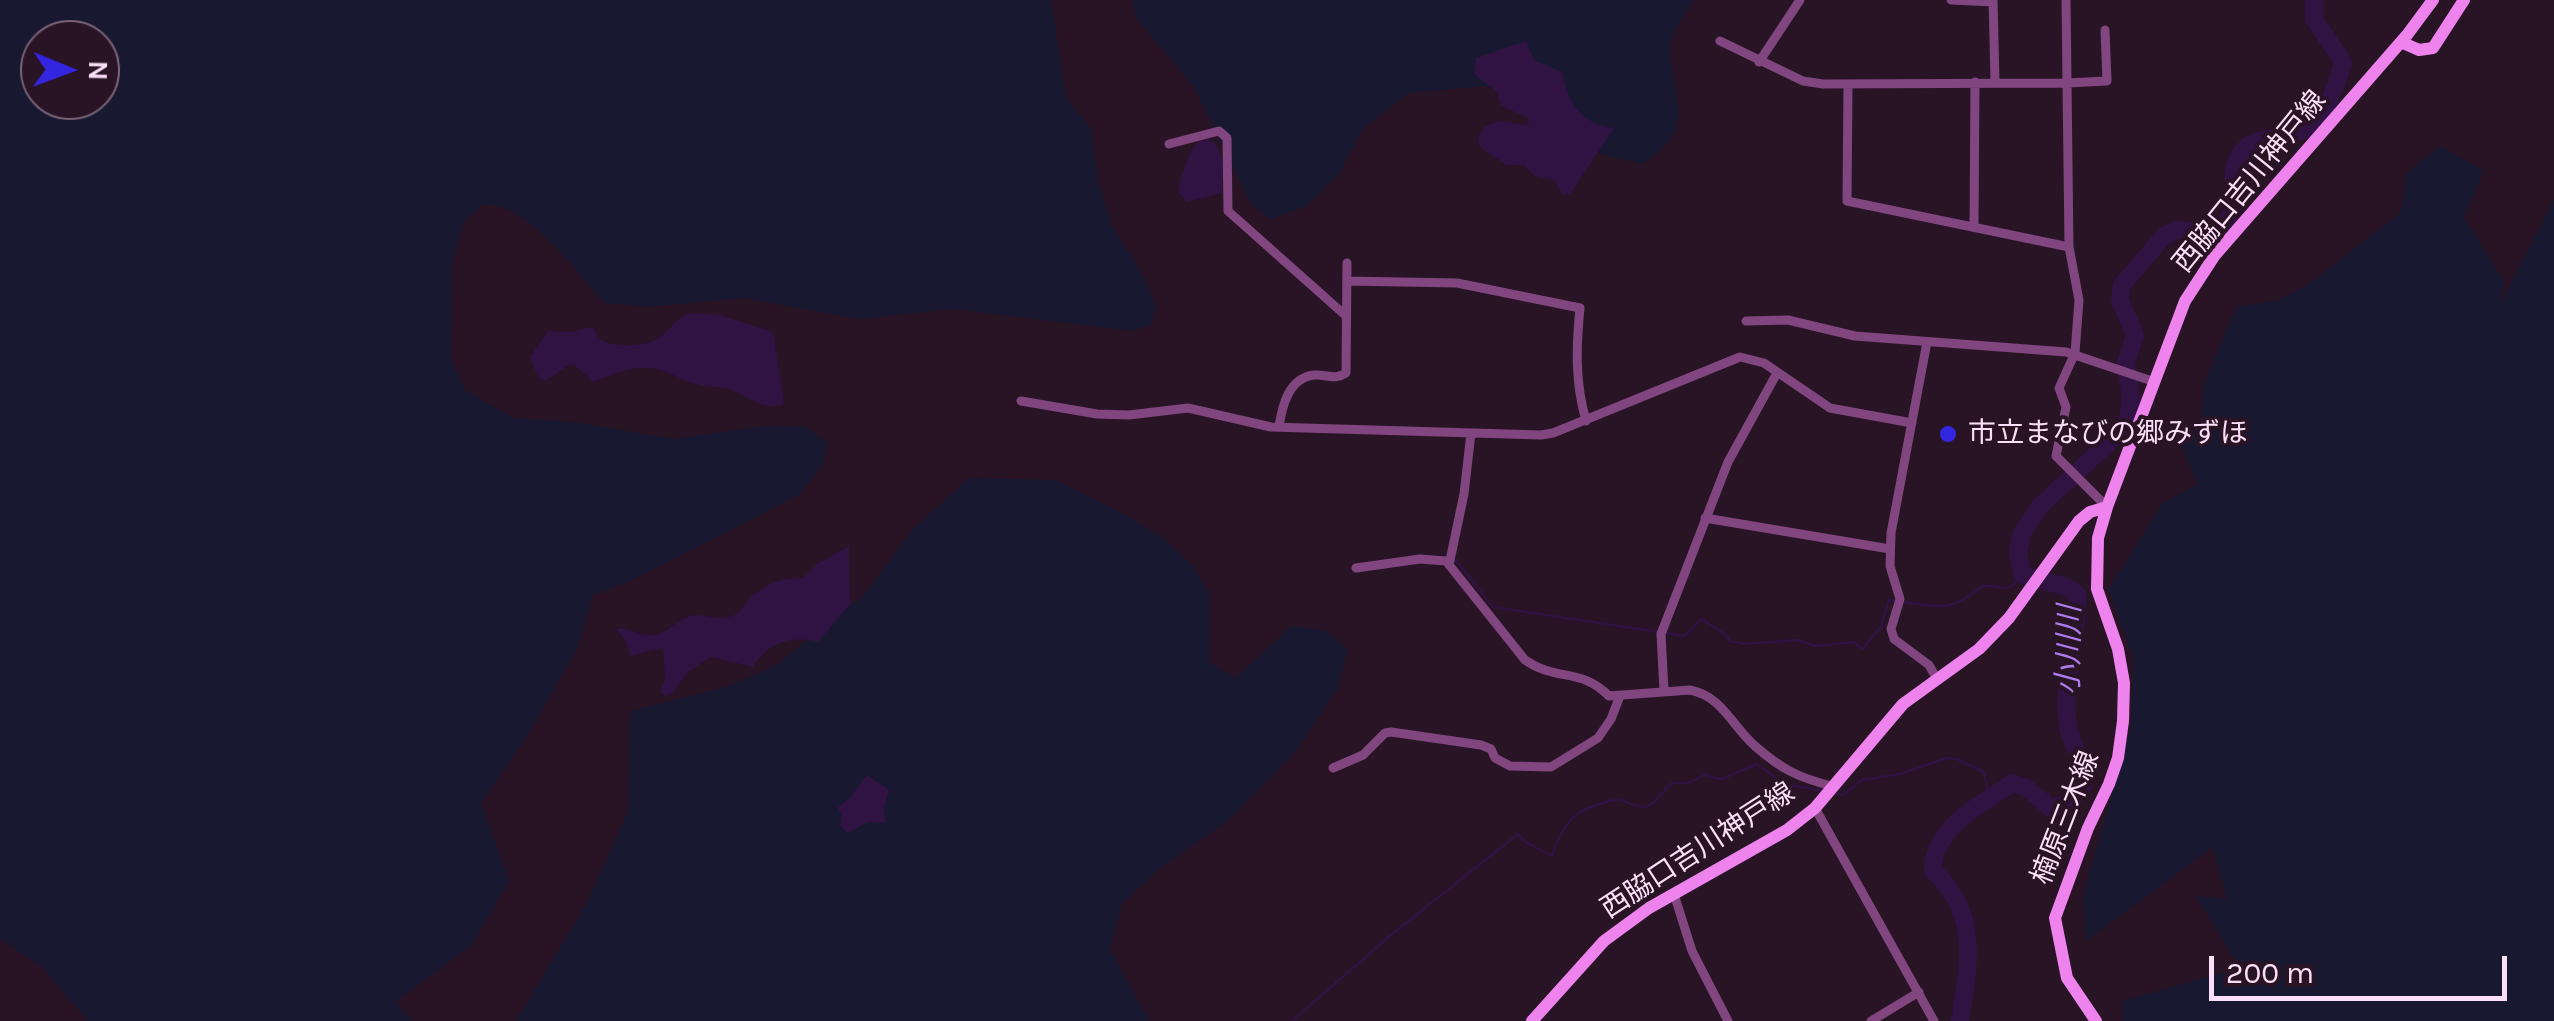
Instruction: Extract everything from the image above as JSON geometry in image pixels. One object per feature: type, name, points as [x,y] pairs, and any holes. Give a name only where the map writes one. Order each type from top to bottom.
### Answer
[{"type":"main road","points":[[2433,0],[2402,42],[2420,50],[2433,48],[2464,0]]},
{"type":"main road","name":"西脇口吉川神戸線","points":[[1532,1021],[1604,941],[1674,894],[1787,830],[1823,797],[1903,704],[1980,649],[2009,618],[2079,520],[2107,507],[2186,301],[2214,255],[2402,42]]},
{"type":"main road","name":"楠原三木線","points":[[2096,1021],[2067,978],[2055,918],[2114,771],[2124,721],[2124,682],[2118,648],[2098,589],[2098,538],[2107,507]]},
{"type":"street","points":[[1760,62],[1800,0]]},
{"type":"street","points":[[1950,0],[1993,1],[1995,82]]},
{"type":"street","points":[[2066,0],[2069,247],[2078,300],[2076,353],[2059,388],[2066,407],[2056,456],[2107,507]]},
{"type":"street","points":[[1720,41],[1802,81],[1848,84],[2107,81],[2105,30]]},
{"type":"street","points":[[1974,228],[1975,82]]},
{"type":"street","points":[[1848,84],[1847,201],[2069,247]]},
{"type":"street","points":[[1168,144],[1224,133],[1228,211],[1346,316]]},
{"type":"street","points":[[1279,428],[1283,403],[1302,380],[1314,375],[1336,378],[1346,374],[1347,262]]},
{"type":"street","points":[[1347,281],[1457,283],[1580,308],[1576,374],[1586,421]]},
{"type":"street","points":[[1746,321],[1788,320],[1854,336],[2076,353],[2155,382]]},
{"type":"street","points":[[1927,342],[1890,549],[1892,580],[1900,599],[1891,629],[1894,639],[1929,666],[1937,679]]},
{"type":"street","points":[[1020,401],[1098,414],[1129,415],[1188,408],[1279,428],[1541,435],[1586,421],[1740,356],[1764,362],[1830,408],[1912,423]]},
{"type":"street","points":[[1664,691],[1661,634],[1728,462],[1777,374]]},
{"type":"street","points":[[1449,566],[1471,434]]},
{"type":"street","points":[[1705,518],[1890,549]]},
{"type":"street","points":[[1356,568],[1439,559],[1449,566],[1525,660],[1542,671],[1593,680],[1609,696],[1690,690],[1712,697],[1752,744],[1823,797],[1934,1021]]},
{"type":"street","points":[[1334,768],[1354,761],[1385,732],[1481,745],[1510,766],[1551,767],[1598,738],[1612,720],[1620,696]]},
{"type":"street","points":[[1674,894],[1692,951],[1728,1021]]},
{"type":"street","points":[[1871,1021],[1919,992]]},
{"type":"shaded area","points":[[0,0],[1051,0],[1066,98],[1091,128],[1098,181],[1112,226],[1141,272],[1156,306],[1152,324],[1133,331],[953,309],[859,319],[744,298],[646,307],[605,303],[534,227],[518,215],[483,204],[464,222],[452,263],[451,360],[465,390],[513,418],[573,422],[674,439],[764,426],[805,427],[827,442],[823,464],[800,494],[630,581],[593,595],[577,649],[529,733],[481,803],[509,881],[472,945],[395,1002],[412,1021],[88,1021],[42,967],[0,939]]},
{"type":"shaded area","points":[[1132,0],[1694,0],[1671,42],[1677,123],[1661,150],[1642,164],[1590,151],[1527,102],[1487,86],[1408,93],[1363,129],[1339,174],[1307,206],[1271,219],[1251,205],[1194,87],[1136,18]]},
{"type":"shaded area","points":[[1526,41],[1534,60],[1562,72],[1572,102],[1584,116],[1614,128],[1570,194],[1562,195],[1555,180],[1534,176],[1524,165],[1506,165],[1480,147],[1478,140],[1485,126],[1499,121],[1528,125],[1529,118],[1501,106],[1496,91],[1474,74],[1476,58]]},
{"type":"shaded area","points":[[1211,140],[1222,157],[1222,193],[1187,202],[1179,193],[1187,161],[1197,143]]},
{"type":"shaded area","points":[[2441,146],[2484,171],[2464,217],[2504,282],[2500,305],[2554,199],[2554,1021],[2123,1021],[2122,1001],[2240,968],[2196,896],[2227,899],[2213,847],[2086,941],[2083,896],[2131,726],[2134,660],[2109,589],[2162,504],[2197,484],[2180,440],[2201,420],[2204,384],[2236,307],[2279,300],[2313,281],[2401,212],[2407,172]]},
{"type":"shaded area","points":[[688,314],[716,314],[773,332],[784,404],[762,405],[728,389],[694,384],[647,368],[593,382],[576,366],[569,365],[545,381],[538,378],[530,357],[548,331],[592,327],[607,343],[638,345],[657,339]]},
{"type":"shaded area","points":[[969,478],[1055,480],[1163,538],[1192,565],[1210,595],[1209,662],[1235,678],[1292,626],[1326,631],[1348,650],[1336,691],[1297,750],[1229,820],[1160,868],[1122,904],[1110,949],[1149,1021],[516,1021],[585,906],[628,812],[630,711],[726,687],[775,666],[866,593],[912,530]]},
{"type":"shaded area","points":[[849,546],[850,604],[818,642],[800,639],[781,643],[765,652],[753,667],[711,657],[688,672],[672,694],[665,696],[660,691],[665,680],[663,648],[630,656],[626,641],[616,629],[655,635],[690,616],[729,617],[764,588],[782,580],[803,578],[817,564]]},
{"type":"shaded area","points":[[867,775],[889,790],[884,808],[886,823],[868,822],[848,833],[840,826],[838,807]]},
{"type":"waterway","name":"小川川","points":[[1960,1021],[1968,941],[1958,904],[1933,871],[1941,841],[1960,819],[2012,783],[2025,787],[2052,809],[2077,795],[2084,779],[2066,710],[2077,594],[2067,587],[2022,575],[2018,552],[2022,533],[2040,506],[2115,437],[2128,418],[2131,399],[2126,363],[2135,335],[2120,300],[2122,285],[2164,236],[2176,230],[2216,233],[2233,210],[2233,175],[2246,148],[2261,140],[2305,129],[2325,108],[2343,62],[2314,19],[2314,0]]},
{"type":"waterway","points":[[1456,560],[1493,607],[1685,636],[1701,619],[1730,641],[1744,644],[1797,640],[1816,646],[1854,642],[1862,649],[1881,627],[1889,600],[1894,601]]},
{"type":"waterway","points":[[1902,602],[1954,604],[1982,586],[2008,588],[2022,575]]},
{"type":"waterway","points":[[1832,793],[1843,795],[1862,780],[1900,774],[1947,758],[1984,772],[1989,800]]},
{"type":"waterway","points":[[1292,1021],[1391,935],[1518,834],[1552,856],[1562,831],[1583,810],[1620,799],[1649,806],[1672,783],[1688,783],[1704,775],[1722,779],[1757,764],[1784,784],[1824,791]]},
{"type":"place","name":"市立まなびの郷みずほ","points":[[1948,434]]}]
